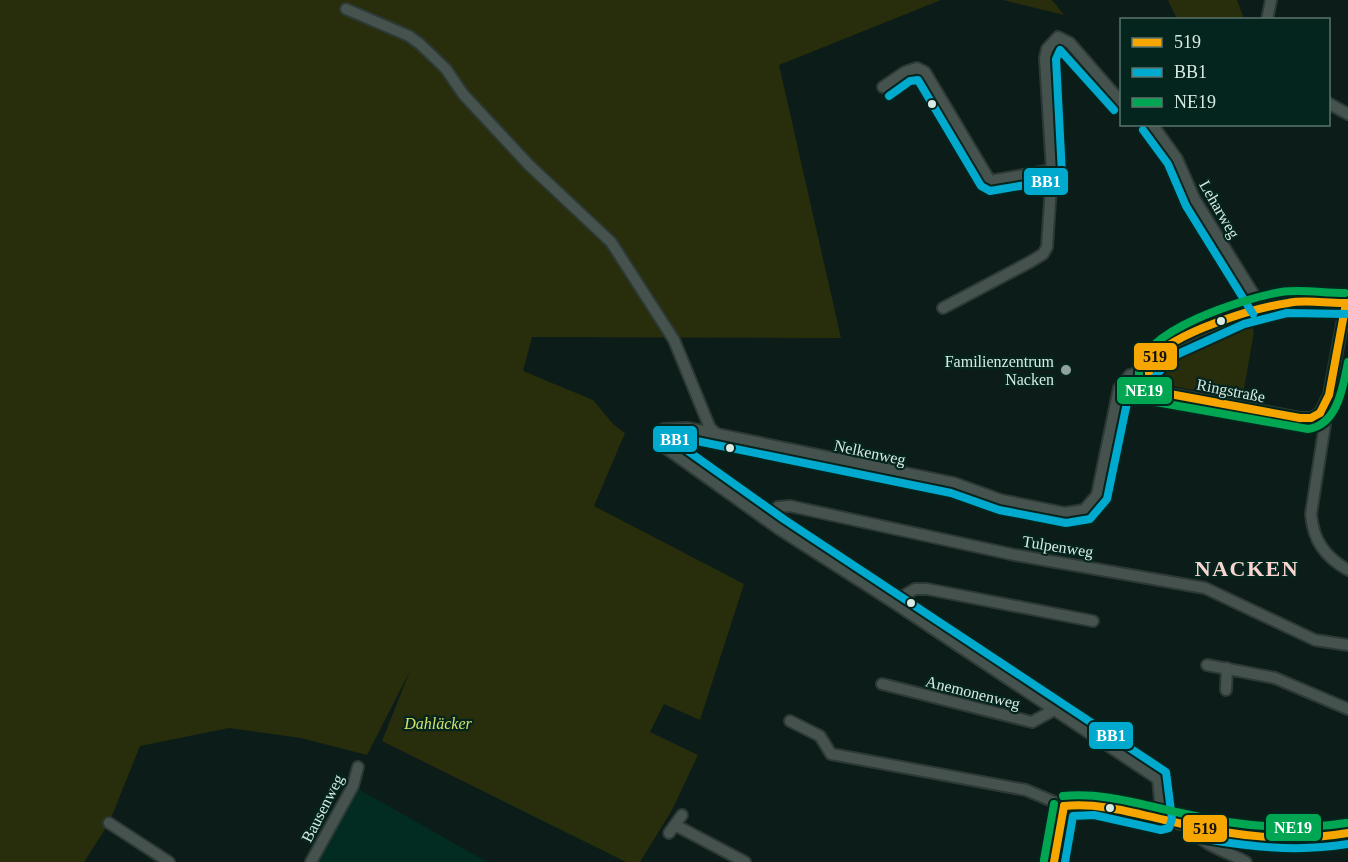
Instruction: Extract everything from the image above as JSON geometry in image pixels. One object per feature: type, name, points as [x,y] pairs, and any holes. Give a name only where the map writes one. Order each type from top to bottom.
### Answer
[{"type":"street","points":[[1267,18],[1271,0]]},
{"type":"street","points":[[346,9],[409,36],[420,44],[446,69],[463,94],[529,165],[611,243],[674,340],[710,428],[717,434]]},
{"type":"street","points":[[943,308],[1043,254],[1048,239],[1052,170],[1045,58],[1047,49],[1058,37],[1070,43],[1120,101]]},
{"type":"street","points":[[883,87],[905,72],[917,68],[925,72],[990,181],[1052,170]]},
{"type":"street","points":[[1330,104],[1348,114]]},
{"type":"street","name":"Leharweg","points":[[1153,126],[1177,159],[1195,200],[1262,308]]},
{"type":"street","points":[[1148,370],[1160,352],[1221,321],[1262,308],[1302,301],[1347,303],[1329,394],[1320,413],[1325,424],[1311,514],[1312,527],[1321,548],[1336,563],[1348,570]]},
{"type":"street","name":"Nelkenweg","points":[[779,529],[660,444],[660,436],[664,429],[673,427],[717,434],[890,472],[954,483],[1001,500],[1065,513],[1084,510],[1097,495],[1119,388],[1130,375],[1148,370]]},
{"type":"street","name":"Ringstraße","points":[[1148,370],[1150,381],[1159,392],[1300,418],[1311,418],[1320,413]]},
{"type":"street","name":"Tulpenweg","points":[[779,529],[775,518],[778,507],[790,506],[1015,555],[1205,588],[1315,640],[1348,645]]},
{"type":"street","points":[[779,529],[893,602],[1158,779],[1162,820]]},
{"type":"street","points":[[893,602],[915,589],[927,589],[1093,621]]},
{"type":"street","points":[[1207,665],[1275,678],[1348,709]]},
{"type":"street","points":[[1226,690],[1227,668]]},
{"type":"street","name":"Anemonenweg","points":[[882,684],[1032,722],[1054,710]]},
{"type":"street","points":[[790,721],[820,736],[831,754],[1026,790],[1064,806],[1095,804],[1228,834],[1302,839],[1348,833]]},
{"type":"street","name":"Bausenweg","points":[[311,862],[352,786],[358,766]]},
{"type":"street","points":[[1054,862],[1064,806]]},
{"type":"street","points":[[682,815],[672,829],[744,862]]},
{"type":"street","points":[[109,823],[169,862]]},
{"type":"street","points":[[1191,826],[1202,842],[1226,850],[1246,862]]},
{"type":"shaded area","points":[[353,786],[487,862],[309,862]]},
{"type":"green space","name":"Dahläcker","points":[[0,0],[941,0],[779,65],[841,338],[532,337],[523,371],[593,400],[614,425],[625,433],[594,506],[744,584],[700,720],[664,704],[650,732],[698,755],[672,810],[640,862],[626,862],[382,741],[410,671],[367,755],[301,738],[229,728],[140,746],[109,823],[84,862],[0,862]]},
{"type":"green space","points":[[1003,0],[1052,0],[1064,15]]},
{"type":"green space","points":[[1168,0],[1237,0],[1244,18],[1177,18]]},
{"type":"green space","points":[[1251,322],[1254,332],[1242,400],[1173,386],[1162,376],[1162,367],[1167,359],[1187,346]]},
{"type":"transit line","name":"BB1","points":[[889,96],[910,81],[918,80],[981,186],[990,191],[1055,180],[1062,174],[1056,59],[1060,50],[1114,110]]},
{"type":"transit line","name":"BB1","points":[[1143,130],[1168,164],[1186,206],[1253,314]]},
{"type":"transit line","name":"NE19","points":[[1345,293],[1281,292],[1244,301],[1197,318],[1157,343],[1144,357],[1139,376],[1143,389],[1156,402],[1308,429],[1318,426],[1333,412],[1341,393],[1348,362]]},
{"type":"transit line","name":"519","points":[[1320,413],[1311,418],[1300,418],[1159,392],[1151,381],[1150,363],[1163,349],[1178,340],[1236,316],[1296,302],[1348,303]]},
{"type":"transit line","name":"519","points":[[1320,413],[1329,395],[1346,303]]},
{"type":"transit line","name":"BB1","points":[[1065,862],[1073,816],[1094,815],[1161,830],[1169,828],[1172,819],[1166,772],[785,520],[671,439],[687,439],[951,493],[999,510],[1066,523],[1090,519],[1107,499],[1129,393],[1136,384],[1154,378],[1178,354],[1244,324],[1287,313],[1348,314]]},
{"type":"transit line","name":"NE19","points":[[1063,796],[1108,798],[1202,818],[1263,826],[1304,827],[1346,823]]},
{"type":"transit line","name":"NE19","points":[[1044,860],[1054,804]]},
{"type":"transit line","name":"519","points":[[1064,806],[1107,808],[1199,828],[1263,837],[1284,838],[1348,833]]},
{"type":"transit line","name":"519","points":[[1054,862],[1064,806]]},
{"type":"transit line","name":"BB1","points":[[1189,836],[1268,847],[1308,848],[1348,844]]},
{"type":"place","name":"Familienzentrum Nacken","points":[[1066,370]]},
{"type":"district","name":"NACKEN","points":[[1247,568]]}]
